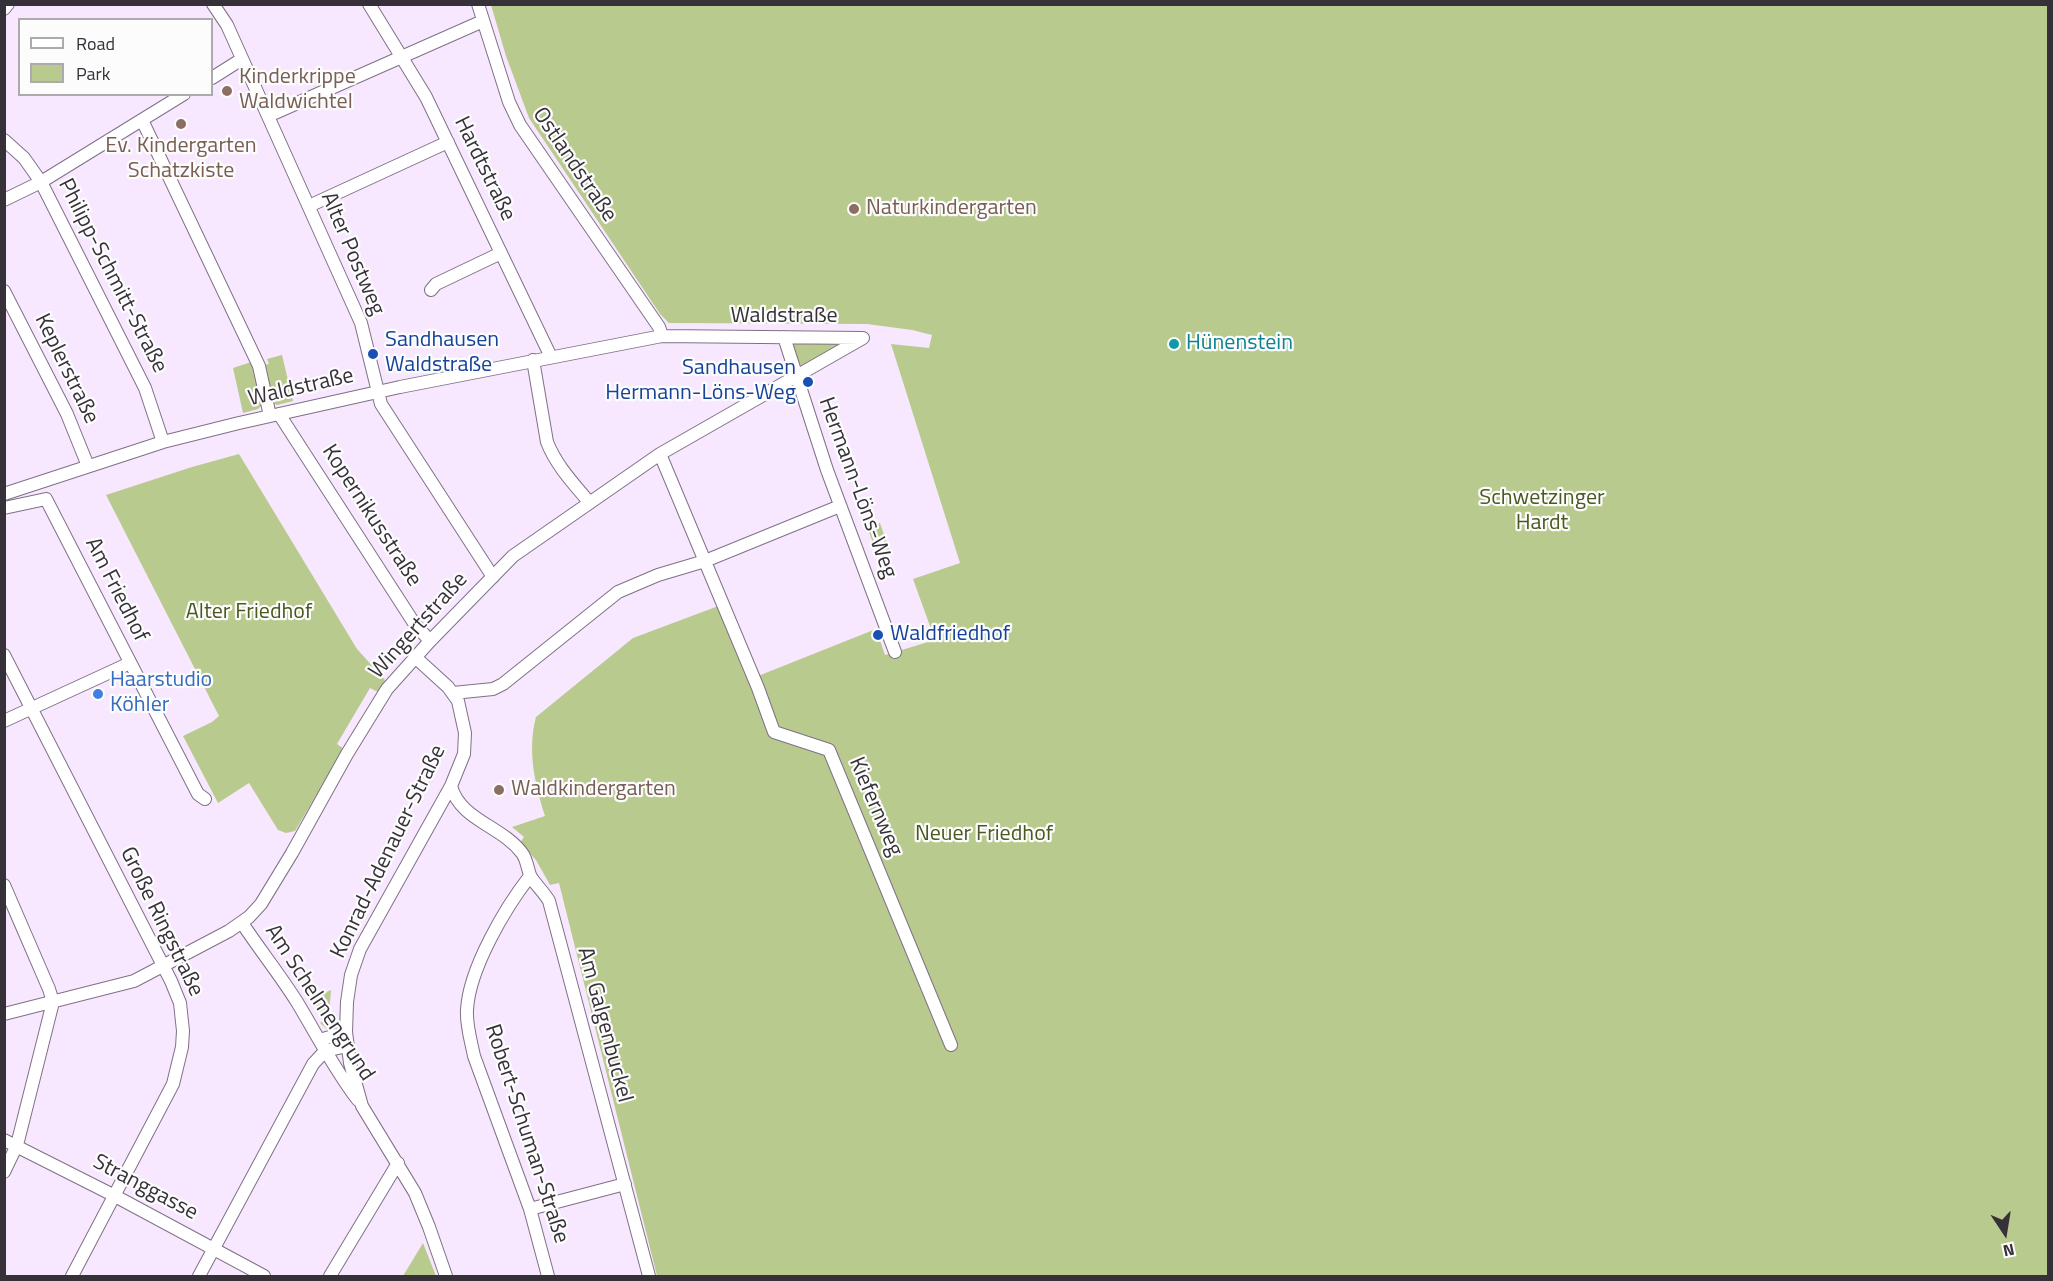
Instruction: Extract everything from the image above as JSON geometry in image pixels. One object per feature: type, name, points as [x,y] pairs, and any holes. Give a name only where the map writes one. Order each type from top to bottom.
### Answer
[{"type":"street","points":[[4,9],[8,4]]},
{"type":"street","name":"Alter Postweg","points":[[213,4],[227,24],[361,323],[381,404],[493,577]]},
{"type":"street","name":"Hardtstraße","points":[[369,4],[426,97],[551,357]]},
{"type":"street","name":"Ostlandstraße","points":[[478,4],[509,102],[520,125],[659,327],[662,336]]},
{"type":"street","points":[[268,116],[483,21]]},
{"type":"street","points":[[213,77],[242,59]]},
{"type":"street","points":[[4,200],[41,182],[181,96]]},
{"type":"street","points":[[141,120],[259,366],[275,415]]},
{"type":"street","name":"Philipp-Schmitt-Straße","points":[[4,140],[24,158],[41,182],[146,388],[163,442]]},
{"type":"street","points":[[309,206],[448,142]]},
{"type":"street","points":[[431,290],[436,284],[501,253]]},
{"type":"street","name":"Keplerstraße","points":[[4,291],[67,414],[88,466]]},
{"type":"street","name":"Waldstraße","points":[[4,494],[163,442],[275,415],[533,360],[662,336],[863,338]]},
{"type":"street","name":"Hermann-Löns-Weg","points":[[784,337],[840,506],[895,652]]},
{"type":"street","name":"Wingertstraße","points":[[4,1014],[134,981],[242,923],[254,913],[266,896],[387,689],[513,556],[660,454],[863,338]]},
{"type":"street","points":[[533,360],[547,442],[559,466],[589,502]]},
{"type":"street","name":"Kopernikusstraße","points":[[275,415],[414,623],[430,641]]},
{"type":"street","name":"Kiefernweg","points":[[660,454],[756,682],[774,732],[829,750],[951,1045]]},
{"type":"street","name":"Am Friedhof","points":[[4,508],[46,499],[198,794],[206,799]]},
{"type":"street","points":[[415,657],[453,693],[493,689],[503,684],[618,592],[658,575],[705,561],[840,506]]},
{"type":"street","name":"Große Ringstraße","points":[[4,656],[177,993],[183,1017],[182,1047],[173,1084],[72,1276]]},
{"type":"street","points":[[4,721],[130,663]]},
{"type":"street","name":"Konrad-Adenauer-Straße","points":[[446,1276],[422,1209],[398,1163],[362,1106],[347,1046],[346,1032],[351,975],[360,949],[451,786],[462,762],[465,744],[464,722],[453,693]]},
{"type":"street","name":"Am Galgenbuckel","points":[[451,786],[457,800],[471,814],[510,840],[522,853],[530,876],[543,890],[549,901],[649,1276]]},
{"type":"street","name":"Am Galgenbuckel","points":[[436,811],[452,808],[471,814]]},
{"type":"street","name":"Robert-Schuman-Straße","points":[[530,876],[517,893],[475,970],[466,1011],[474,1056],[530,1209],[548,1276]]},
{"type":"street","points":[[4,885],[53,1002],[17,1145],[4,1172]]},
{"type":"street","name":"Am Schelmengrund","points":[[242,923],[277,970],[362,1106]]},
{"type":"street","points":[[199,1276],[323,1045],[346,1032]]},
{"type":"street","points":[[323,1045],[347,1046]]},
{"type":"street","name":"Stranggasse","points":[[4,1140],[115,1196],[264,1276]]},
{"type":"street","points":[[330,1276],[398,1163]]},
{"type":"street","points":[[530,1209],[624,1184]]},
{"type":"green space","name":"Schwetzinger Hardt","points":[[491,5],[2048,5],[2048,1276],[657,1276],[559,883],[550,885],[536,860],[520,843],[524,837],[512,827],[545,816],[533,767],[532,742],[536,717],[633,638],[721,605],[753,678],[876,629],[885,655],[935,640],[913,579],[960,563],[891,344],[929,348],[932,335],[867,324],[669,323],[660,314],[529,118],[506,56]]},
{"type":"green space","points":[[849,342],[802,366],[794,349],[794,343]]},
{"type":"green space","points":[[282,355],[293,401],[277,405],[272,403],[264,365],[269,364],[267,359]]},
{"type":"green space","points":[[251,362],[262,405],[258,409],[243,413],[233,368]]},
{"type":"green space","name":"Alter Friedhof","points":[[239,454],[357,649],[385,680],[378,692],[370,688],[337,744],[344,749],[295,831],[286,833],[278,830],[249,783],[218,803],[183,736],[212,722],[219,716],[106,495]]},
{"type":"green space","points":[[880,523],[890,552],[878,556],[867,527]]},
{"type":"green space","points":[[331,990],[329,1014],[337,1015],[335,1026],[327,1029],[320,1023],[325,1020],[314,1001],[316,997]]},
{"type":"green space","points":[[423,1243],[436,1276],[403,1276]]},
{"type":"place","name":"Kinderkrippe Waldwichtel","points":[[227,91]]},
{"type":"place","name":"Ev. Kindergarten Schatzkiste","points":[[181,124]]},
{"type":"place","name":"Naturkindergarten","points":[[854,209]]},
{"type":"place","name":"Hünenstein","points":[[1174,344]]},
{"type":"place","name":"Sandhausen Waldstraße","points":[[373,354]]},
{"type":"place","name":"Sandhausen Hermann-Löns-Weg","points":[[808,382]]},
{"type":"place","name":"Waldfriedhof","points":[[878,635]]},
{"type":"place","name":"Haarstudio Köhler","points":[[98,694]]},
{"type":"place","name":"Waldkindergarten","points":[[499,790]]},
{"type":"park label","name":"Neuer Friedhof","points":[[984,835]]}]
